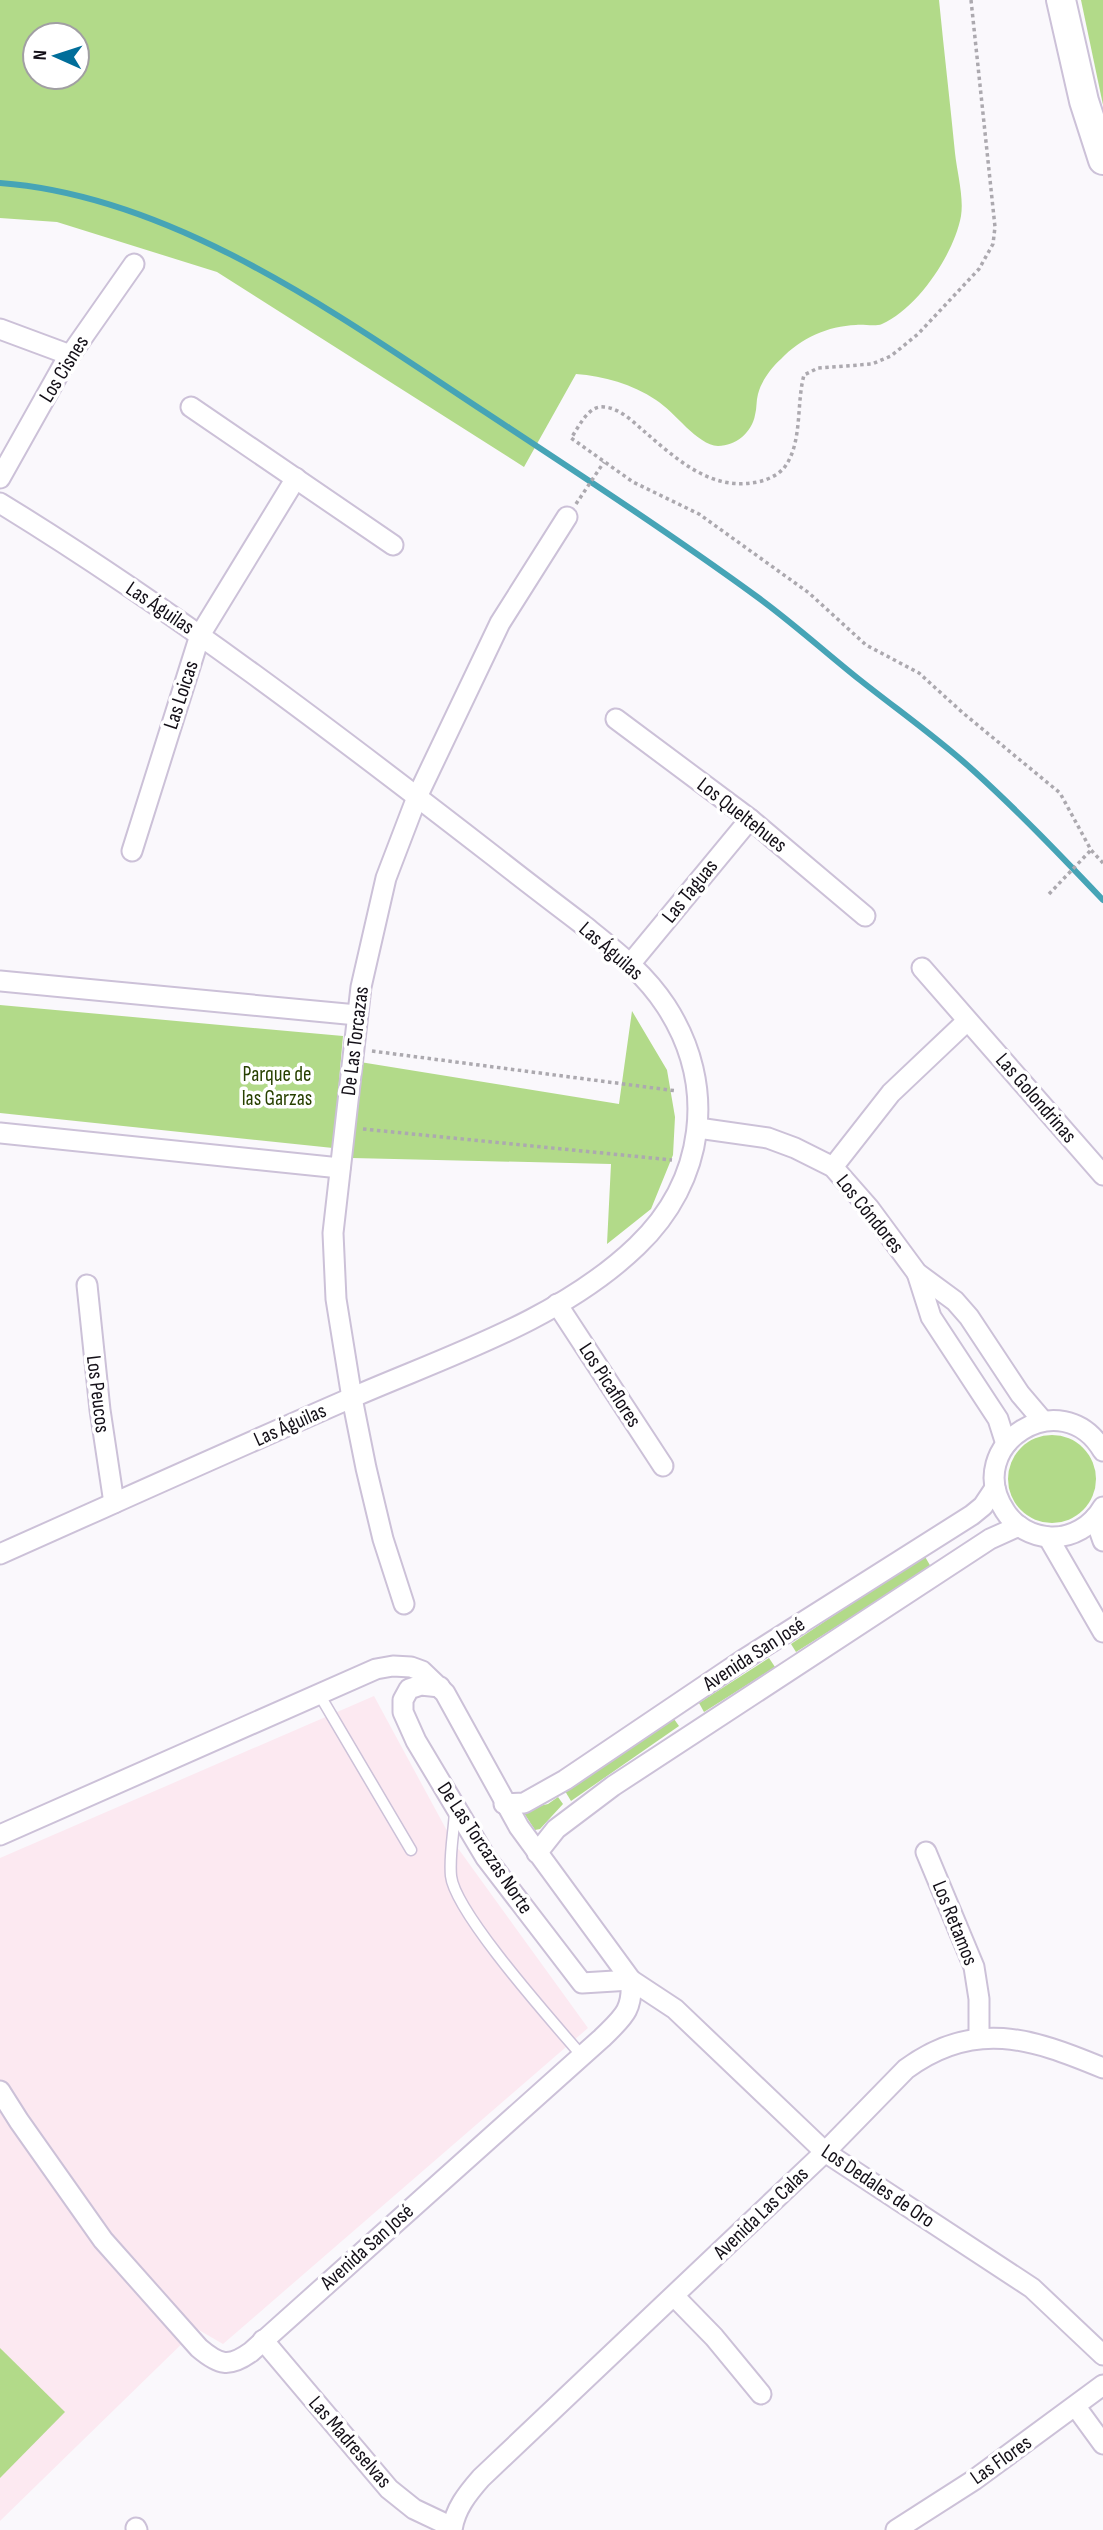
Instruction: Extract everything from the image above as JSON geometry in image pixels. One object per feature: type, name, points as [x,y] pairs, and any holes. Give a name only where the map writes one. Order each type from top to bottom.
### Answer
[{"type":"main road","points":[[1061,0],[1084,101],[1103,160]]},
{"type":"street","name":"Los Cisnes","points":[[0,478],[70,355],[134,264]]},
{"type":"street","points":[[0,328],[70,355]]},
{"type":"street","points":[[191,407],[393,545]]},
{"type":"street","name":"Las Loicas","points":[[132,851],[200,635],[296,478]]},
{"type":"street","name":"Las Águilas","points":[[0,503],[64,542],[200,635],[418,797],[631,963],[667,1007],[678,1028],[692,1065],[697,1094],[698,1128],[691,1162],[672,1203],[647,1236],[623,1259],[536,1318],[0,1554]]},
{"type":"street","name":"De Las Torcazas","points":[[404,1604],[383,1539],[352,1398],[336,1299],[333,1233],[361,988],[386,878],[418,797],[500,623],[567,517]]},
{"type":"street","name":"Los Queltehues","points":[[616,719],[750,819],[865,916]]},
{"type":"street","name":"Las Taguas","points":[[631,963],[750,819]]},
{"type":"street","name":"Las Golondrinas","points":[[922,968],[1103,1175]]},
{"type":"street","points":[[0,981],[357,1015]]},
{"type":"street","points":[[833,1167],[891,1093],[967,1021]]},
{"type":"street","name":"Los Cóndores","points":[[698,1128],[768,1138],[833,1167],[869,1208],[917,1273],[955,1301],[969,1317],[1020,1394],[1043,1421]]},
{"type":"street","points":[[0,1133],[340,1168]]},
{"type":"street","name":"Los Cóndores","points":[[917,1273],[931,1317],[998,1419],[1006,1444]]},
{"type":"street","name":"Los Peucos","points":[[87,1285],[100,1410],[114,1503]]},
{"type":"street","name":"Los Picaflores","points":[[557,1304],[663,1466]]},
{"type":"street","points":[[1103,1451],[1082,1429],[1067,1422],[1043,1421],[1019,1431],[1006,1444],[996,1465],[995,1488],[1003,1510],[1019,1526],[1033,1534],[1048,1537],[1073,1533],[1099,1513],[1103,1541]]},
{"type":"street","points":[[1082,1429],[1103,1425]]},
{"type":"street","name":"Avenida San José","points":[[504,1804],[524,1803],[565,1780],[743,1660],[972,1515],[995,1488]]},
{"type":"street","name":"Avenida San José","points":[[537,1853],[556,1829],[613,1786],[990,1539],[1019,1526]]},
{"type":"street","points":[[1048,1537],[1103,1632]]},
{"type":"street","points":[[0,1835],[376,1668],[411,1667],[422,1671],[445,1692],[504,1804],[631,1980]]},
{"type":"street","name":"De Las Torcazas Norte","points":[[440,1687],[421,1685],[409,1689],[403,1700],[403,1713],[416,1741],[485,1858],[582,1983],[631,1980]]},
{"type":"street","name":"Los Retamos","points":[[926,1852],[974,1967],[979,1998],[979,2038]]},
{"type":"street","name":"Avenida San José","points":[[0,2091],[103,2239],[199,2348],[215,2361],[227,2363],[240,2360],[582,2056],[624,2016],[632,1999],[631,1980]]},
{"type":"street","name":"Los Dedales de Oro","points":[[631,1980],[676,2009],[825,2152],[1032,2288],[1103,2355]]},
{"type":"street","name":"Avenida Las Calas","points":[[452,2528],[457,2510],[475,2484],[825,2152],[906,2069],[940,2049],[959,2041],[979,2038],[1006,2038],[1024,2042],[1103,2068]]},
{"type":"street","points":[[674,2296],[714,2337],[761,2394]]},
{"type":"street","name":"Las Madreselvas","points":[[263,2340],[389,2489],[414,2509],[452,2528]]},
{"type":"street","name":"Las Flores","points":[[896,2530],[974,2480],[1103,2385]]},
{"type":"street","points":[[1076,2407],[1103,2444]]},
{"type":"lane","points":[[318,1694],[411,1850]]},
{"type":"lane","points":[[455,1807],[451,1878],[458,1897],[493,1947],[582,2056]]},
{"type":"path","points":[[971,0],[995,227],[993,244],[979,270],[918,334],[891,356],[872,364],[818,368],[804,375],[799,392],[794,448],[783,469],[763,482],[733,486],[704,477],[657,443],[626,415],[603,407],[590,411],[571,438],[633,482],[699,514],[809,593],[866,645],[919,673],[962,713],[1060,793],[1091,850],[1103,863]]},
{"type":"path","points":[[585,492],[604,462]]},
{"type":"path","points":[[1049,894],[1091,850]]},
{"type":"path","points":[[353,1049],[697,1094]]},
{"type":"path","points":[[344,1127],[691,1162]]},
{"type":"shaded area","points":[[374,1696],[452,1840],[588,2028],[223,2344],[197,2329],[0,2521],[0,1858]]},
{"type":"green space","points":[[0,0],[939,0],[962,201],[961,216],[951,247],[921,293],[895,316],[879,325],[846,326],[825,331],[806,339],[789,352],[770,370],[762,384],[755,415],[747,432],[731,444],[718,446],[702,440],[663,405],[637,389],[607,379],[576,374],[524,467],[217,272],[57,222],[0,218]]},
{"type":"green space","points":[[1081,0],[1103,0],[1103,105]]},
{"type":"green space","name":"Parque de las Garzas","points":[[0,1005],[343,1036],[333,1148],[0,1113]]},
{"type":"green space","points":[[632,1011],[667,1070],[675,1117],[673,1155],[651,1209],[607,1244],[611,1164],[352,1158],[360,1062],[619,1104]]},
{"type":"green space","points":[[1052,1435],[1069,1439],[1083,1448],[1092,1462],[1096,1479],[1092,1496],[1083,1510],[1069,1519],[1052,1523],[1035,1519],[1021,1510],[1012,1496],[1008,1479],[1012,1462],[1021,1448],[1035,1439]]},
{"type":"green space","points":[[924,1555],[931,1567],[796,1652],[791,1644]]},
{"type":"green space","points":[[769,1658],[775,1667],[704,1712],[699,1703]]},
{"type":"green space","points":[[674,1719],[679,1726],[571,1801],[565,1791]]},
{"type":"green space","points":[[558,1797],[563,1804],[540,1829],[535,1830],[522,1810],[548,1804]]},
{"type":"green space","points":[[0,2348],[65,2412],[0,2478]]},
{"type":"waterway","points":[[0,183],[66,193],[130,211],[193,236],[255,267],[374,338],[622,502],[769,606],[992,787],[1103,900]]}]
